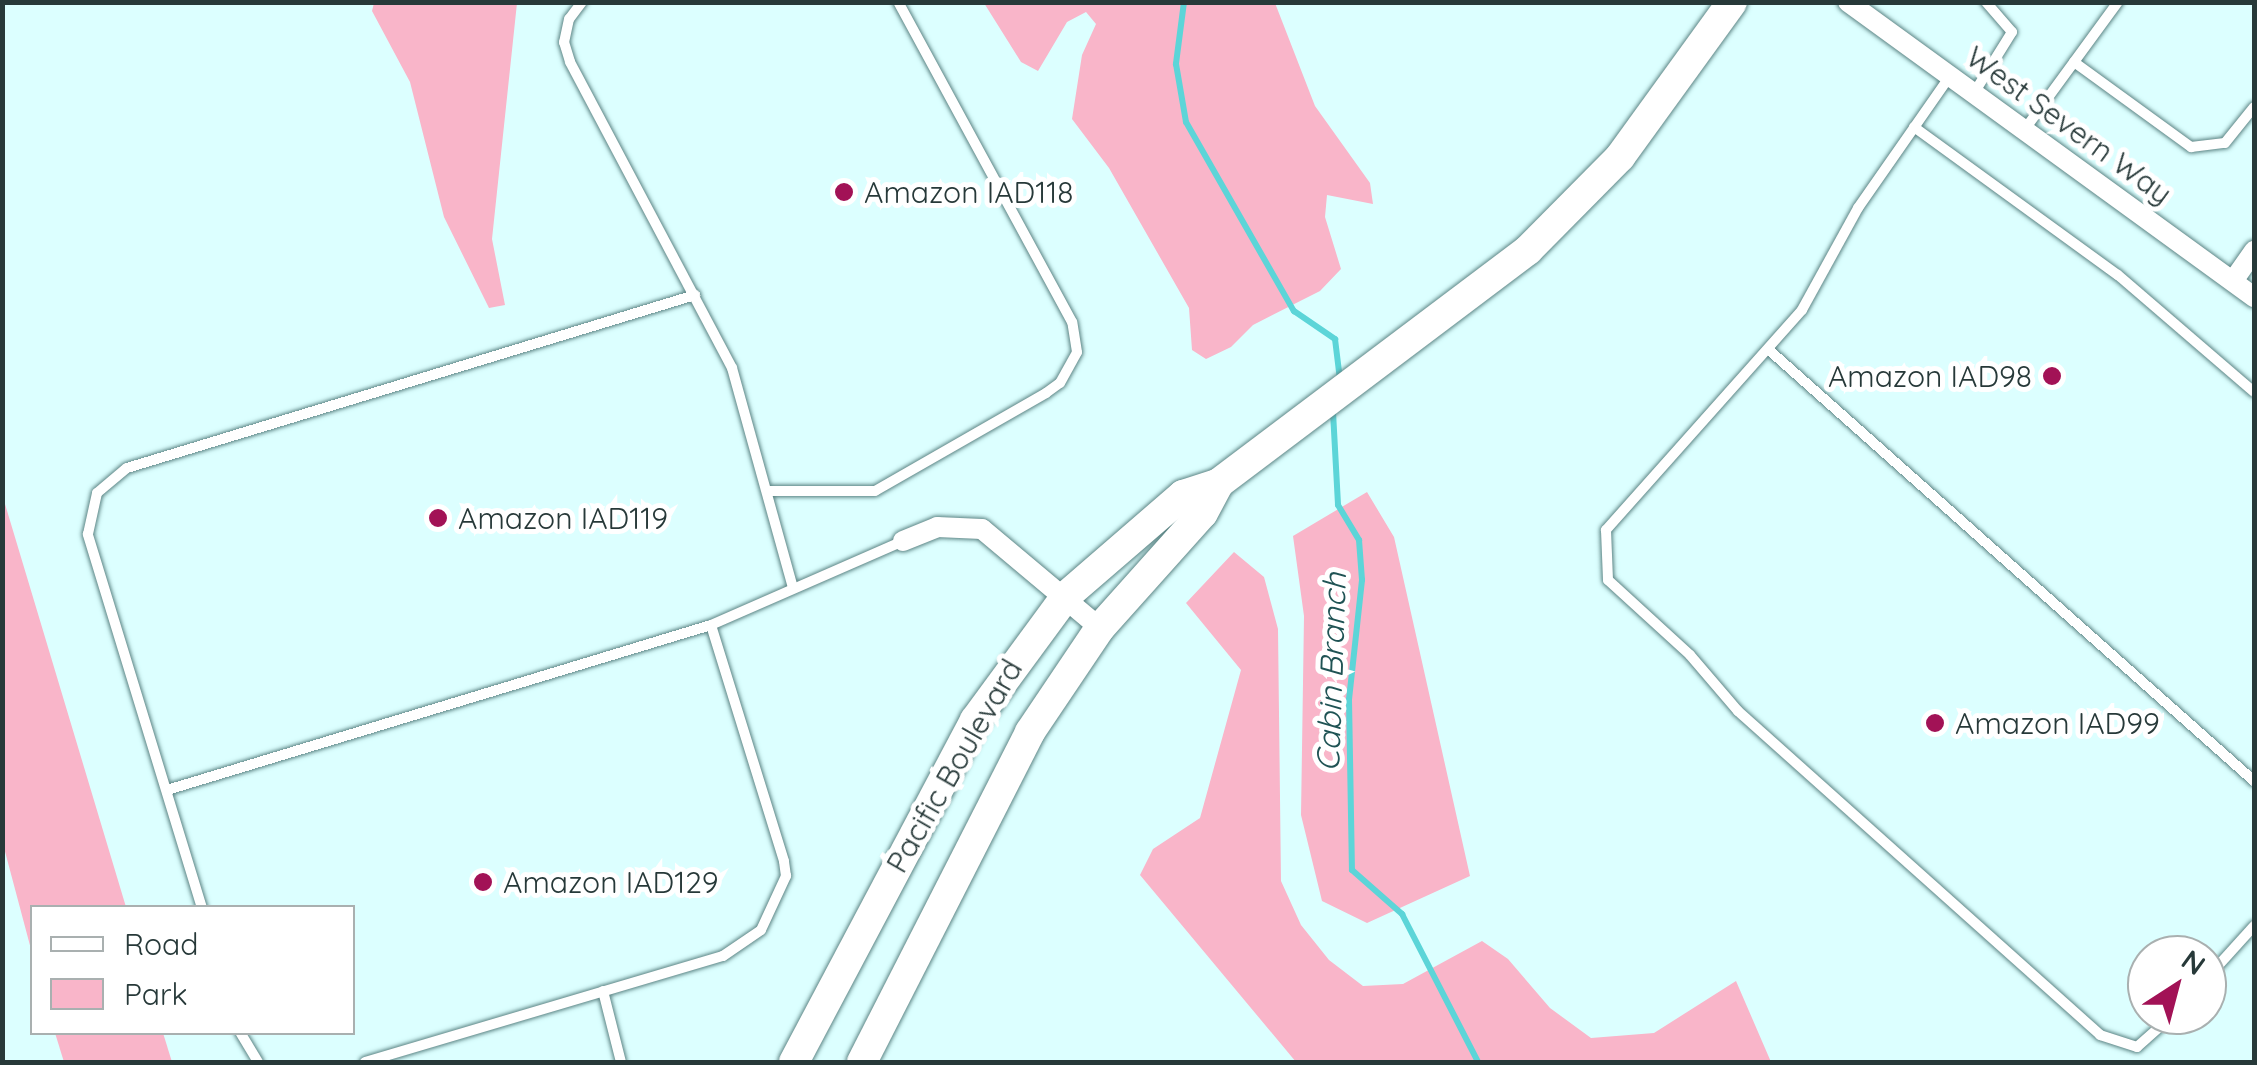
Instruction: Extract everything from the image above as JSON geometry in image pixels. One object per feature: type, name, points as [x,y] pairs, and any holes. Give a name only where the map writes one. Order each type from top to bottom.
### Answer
[{"type":"main road","name":"Pacific Boulevard","points":[[794,1062],[975,720],[1066,596],[1183,495],[1219,483],[1488,283],[1601,179],[1732,2]]},
{"type":"main road","name":"Pacific Boulevard","points":[[862,1062],[1030,732],[1100,628],[1203,513],[1219,483]]},
{"type":"street","name":"West Severn Way","points":[[1848,2],[2254,297]]},
{"type":"street","points":[[2233,281],[2254,251]]},
{"type":"street","points":[[903,541],[936,527],[982,528],[1100,628]]},
{"type":"lane","points":[[582,2],[564,42],[570,62],[732,368],[794,588]]},
{"type":"lane","points":[[766,491],[875,491],[1046,393],[1067,374],[1077,352],[1072,322],[898,2]]},
{"type":"lane","points":[[1974,94],[2012,32],[1986,2]]},
{"type":"lane","points":[[2024,130],[2118,2]]},
{"type":"lane","points":[[2074,62],[2191,147],[2226,143],[2254,108]]},
{"type":"lane","points":[[1950,76],[1858,208],[1802,310],[1606,530],[1608,580],[1690,655],[1738,712],[2100,1035],[2137,1047],[2150,1035]]},
{"type":"lane","points":[[1914,128],[2118,275],[2254,392]]},
{"type":"lane","points":[[201,905],[88,534],[89,511],[109,479],[127,468],[695,295]]},
{"type":"lane","points":[[1768,350],[2254,781]]},
{"type":"lane","points":[[167,790],[711,625],[903,541]]},
{"type":"lane","points":[[365,1062],[603,992],[752,941],[786,876],[711,625]]},
{"type":"lane","points":[[2227,956],[2254,926]]},
{"type":"lane","points":[[603,992],[621,1062]]},
{"type":"lane","points":[[242,1035],[258,1062]]},
{"type":"green space","points":[[374,3],[517,3],[492,239],[505,305],[489,308],[444,217],[410,82],[372,11]]},
{"type":"green space","points":[[984,3],[1275,3],[1315,106],[1370,183],[1373,204],[1327,195],[1325,217],[1341,269],[1320,291],[1253,325],[1231,347],[1206,359],[1192,350],[1189,308],[1109,168],[1072,119],[1082,55],[1096,24],[1086,12],[1067,22],[1038,71],[1021,62]]},
{"type":"green space","points":[[1367,492],[1394,537],[1470,876],[1367,923],[1322,901],[1301,815],[1304,616],[1293,536]]},
{"type":"green space","points":[[2,494],[125,905],[30,905],[30,945],[3,844]]},
{"type":"green space","points":[[1234,552],[1264,577],[1278,629],[1281,881],[1301,925],[1329,960],[1363,986],[1403,984],[1482,941],[1508,959],[1550,1008],[1591,1038],[1654,1033],[1736,981],[1771,1062],[1296,1062],[1140,875],[1153,849],[1200,818],[1241,670],[1186,603]]},
{"type":"green space","points":[[56,1035],[164,1035],[172,1062],[64,1062]]},
{"type":"waterway","name":"Cabin Branch","points":[[1184,2],[1176,64],[1186,122],[1294,311],[1335,339],[1340,380]]},
{"type":"waterway","name":"Cabin Branch","points":[[1333,412],[1338,505],[1359,540],[1362,580],[1349,700],[1352,870],[1402,914],[1478,1062]]},
{"type":"place","name":"Amazon IAD118","points":[[844,192]]},
{"type":"place","name":"Amazon IAD98","points":[[2052,376]]},
{"type":"place","name":"Amazon IAD119","points":[[438,518]]},
{"type":"place","name":"Amazon IAD99","points":[[1935,723]]},
{"type":"place","name":"Amazon IAD129","points":[[483,882]]}]
